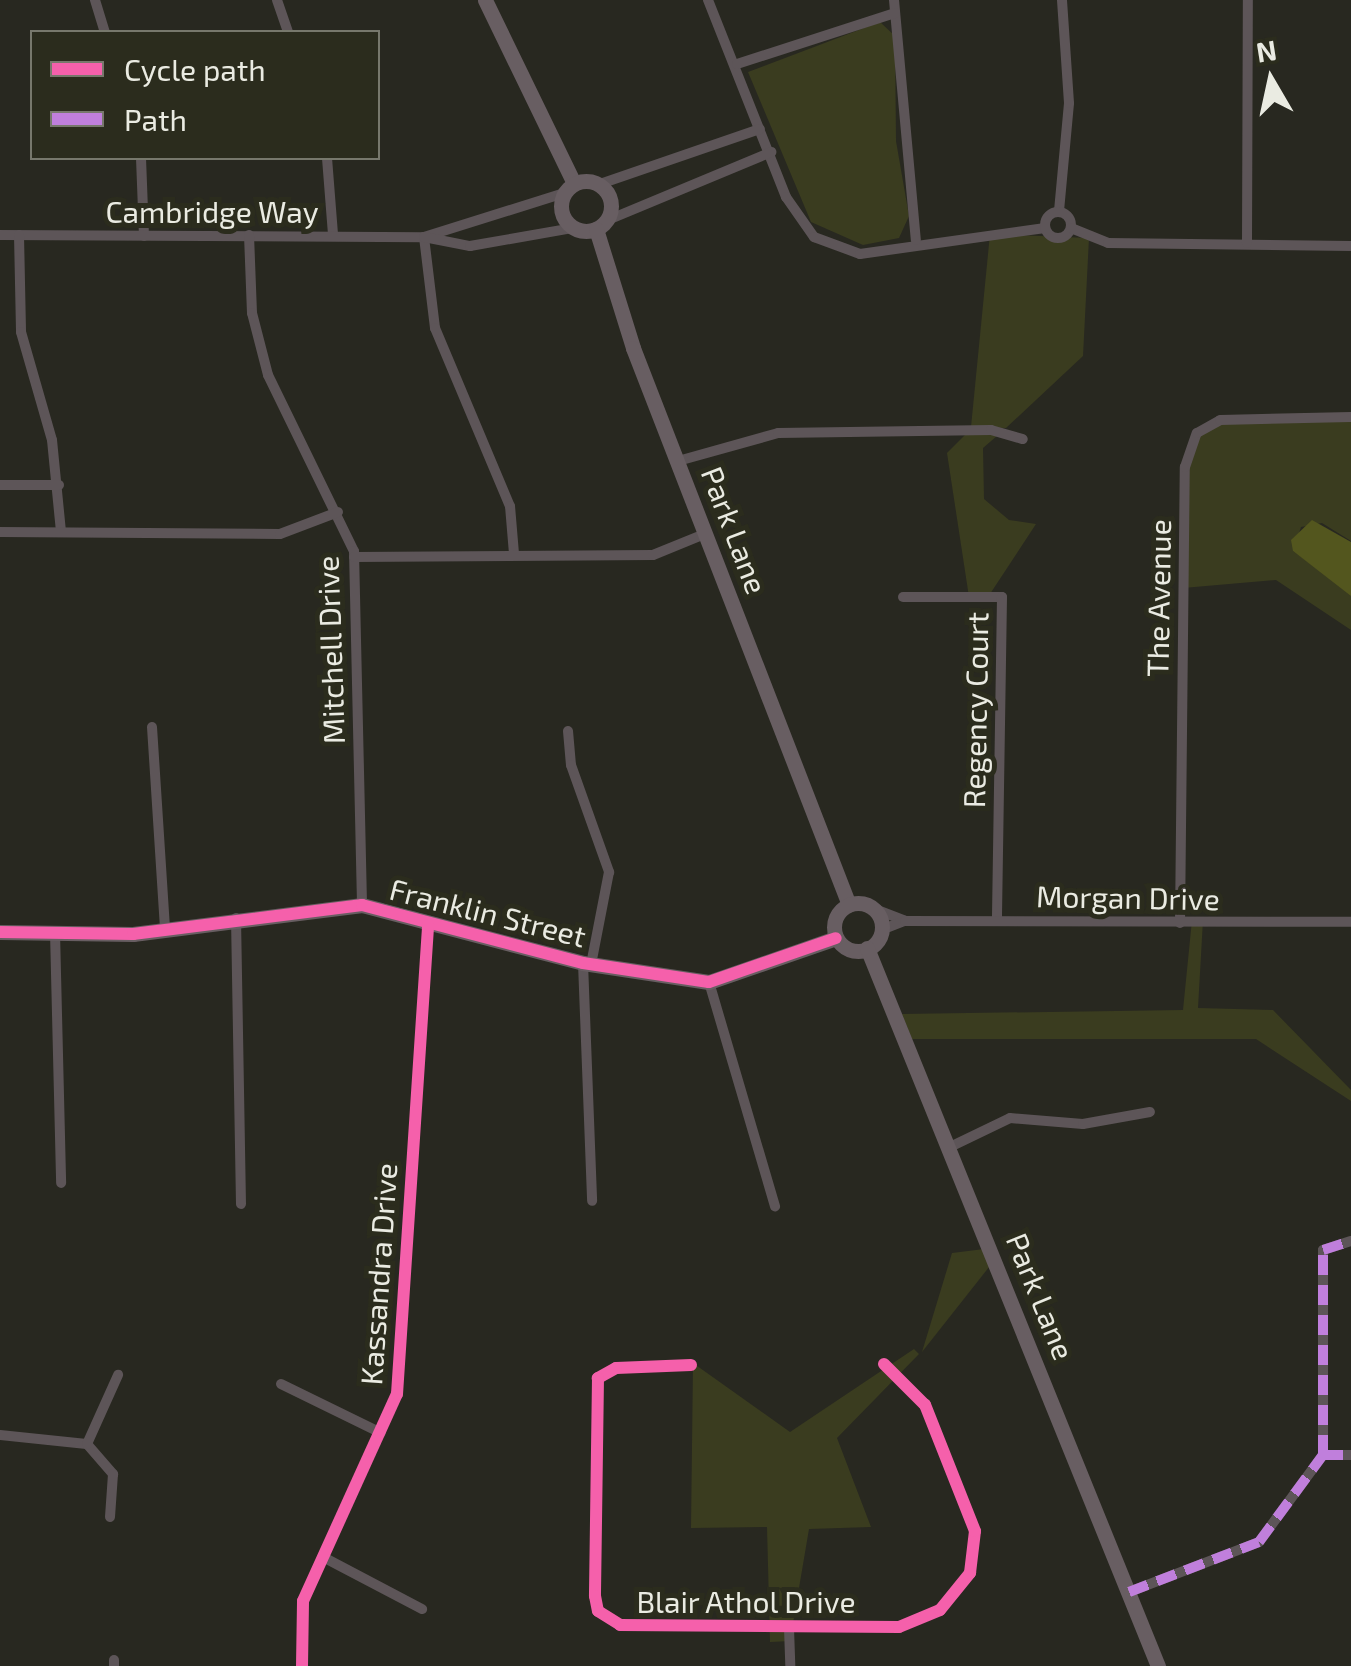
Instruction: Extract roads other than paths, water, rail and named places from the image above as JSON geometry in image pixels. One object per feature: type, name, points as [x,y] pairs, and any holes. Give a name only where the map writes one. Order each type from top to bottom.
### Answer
[{"type":"street","points":[[95,0],[104,30]]},
{"type":"street","points":[[278,0],[287,30]]},
{"type":"street","points":[[485,0],[569,188],[562,214],[573,228],[602,225],[770,152]]},
{"type":"street","points":[[708,0],[770,152],[814,237],[860,254],[916,240],[1045,228],[1059,238],[1071,228]]},
{"type":"street","points":[[894,0],[916,240]]},
{"type":"street","points":[[1045,228],[1058,211],[1068,103],[1062,0]]},
{"type":"street","points":[[1247,243],[1248,0]]},
{"type":"street","points":[[737,64],[895,13]]},
{"type":"street","points":[[569,188],[600,184],[669,164],[760,128]]},
{"type":"street","points":[[141,160],[144,236]]},
{"type":"street","points":[[327,160],[333,235]]},
{"type":"street","points":[[669,164],[678,189]]},
{"type":"street","points":[[600,184],[611,199],[602,225]]},
{"type":"street","name":"Cambridge Way","points":[[424,237],[569,188]]},
{"type":"street","points":[[1058,211],[1071,228],[1108,243],[1351,246]]},
{"type":"street","name":"Park Lane","points":[[602,225],[678,461],[849,904]]},
{"type":"street","name":"Cambridge Way","points":[[0,235],[424,237],[470,246],[573,228]]},
{"type":"street","points":[[18,235],[21,332],[59,485],[61,532]]},
{"type":"street","name":"Mitchell Drive","points":[[249,235],[252,313],[268,376],[338,512],[354,557],[362,906]]},
{"type":"street","points":[[424,237],[435,328],[510,506],[514,554]]},
{"type":"street","name":"The Avenue","points":[[1180,923],[1185,467],[1197,433],[1220,420],[1351,416]]},
{"type":"street","points":[[678,461],[778,433],[991,430],[1022,440]]},
{"type":"street","points":[[0,485],[59,485]]},
{"type":"street","points":[[0,532],[280,534],[338,512]]},
{"type":"street","points":[[354,557],[654,554],[707,533]]},
{"type":"street","name":"Regency Court","points":[[904,597],[1002,597],[997,920]]},
{"type":"street","points":[[152,727],[166,928]]},
{"type":"street","points":[[568,731],[609,872],[587,964],[592,1200]]},
{"type":"street","points":[[849,904],[872,908],[881,930],[867,948],[836,938],[834,922],[849,904]]},
{"type":"street","name":"Franklin Street","points":[[0,932],[166,928],[362,906],[587,964],[709,982],[836,938]]},
{"type":"street","name":"Morgan Drive","points":[[872,908],[905,921]]},
{"type":"street","points":[[236,918],[241,1204]]},
{"type":"street","name":"Morgan Drive","points":[[881,930],[905,921],[1351,922]]},
{"type":"street","name":"Kassandra Drive","points":[[302,1666],[303,1601],[398,1394],[428,925]]},
{"type":"street","points":[[55,932],[61,1183]]},
{"type":"street","name":"Park Lane","points":[[867,948],[952,1146],[1158,1666]]},
{"type":"street","points":[[709,982],[775,1206]]},
{"type":"street","points":[[952,1146],[1010,1118],[1083,1124],[1150,1112]]},
{"type":"street","points":[[1129,1592],[1259,1542],[1322,1456],[1323,1250],[1351,1241]]},
{"type":"street","name":"Blair Athol Drive","points":[[692,1365],[616,1368],[598,1378],[598,1612],[638,1627],[790,1628],[920,1622],[970,1573],[975,1531],[926,1405],[884,1364]]},
{"type":"street","points":[[87,1444],[118,1374]]},
{"type":"street","points":[[280,1384],[381,1433]]},
{"type":"street","points":[[0,1436],[87,1444],[114,1474],[110,1517]]},
{"type":"street","points":[[1322,1456],[1351,1455]]},
{"type":"street","points":[[322,1557],[422,1609]]},
{"type":"street","name":"Blair Athol Drive","points":[[790,1628],[790,1666]]}]
